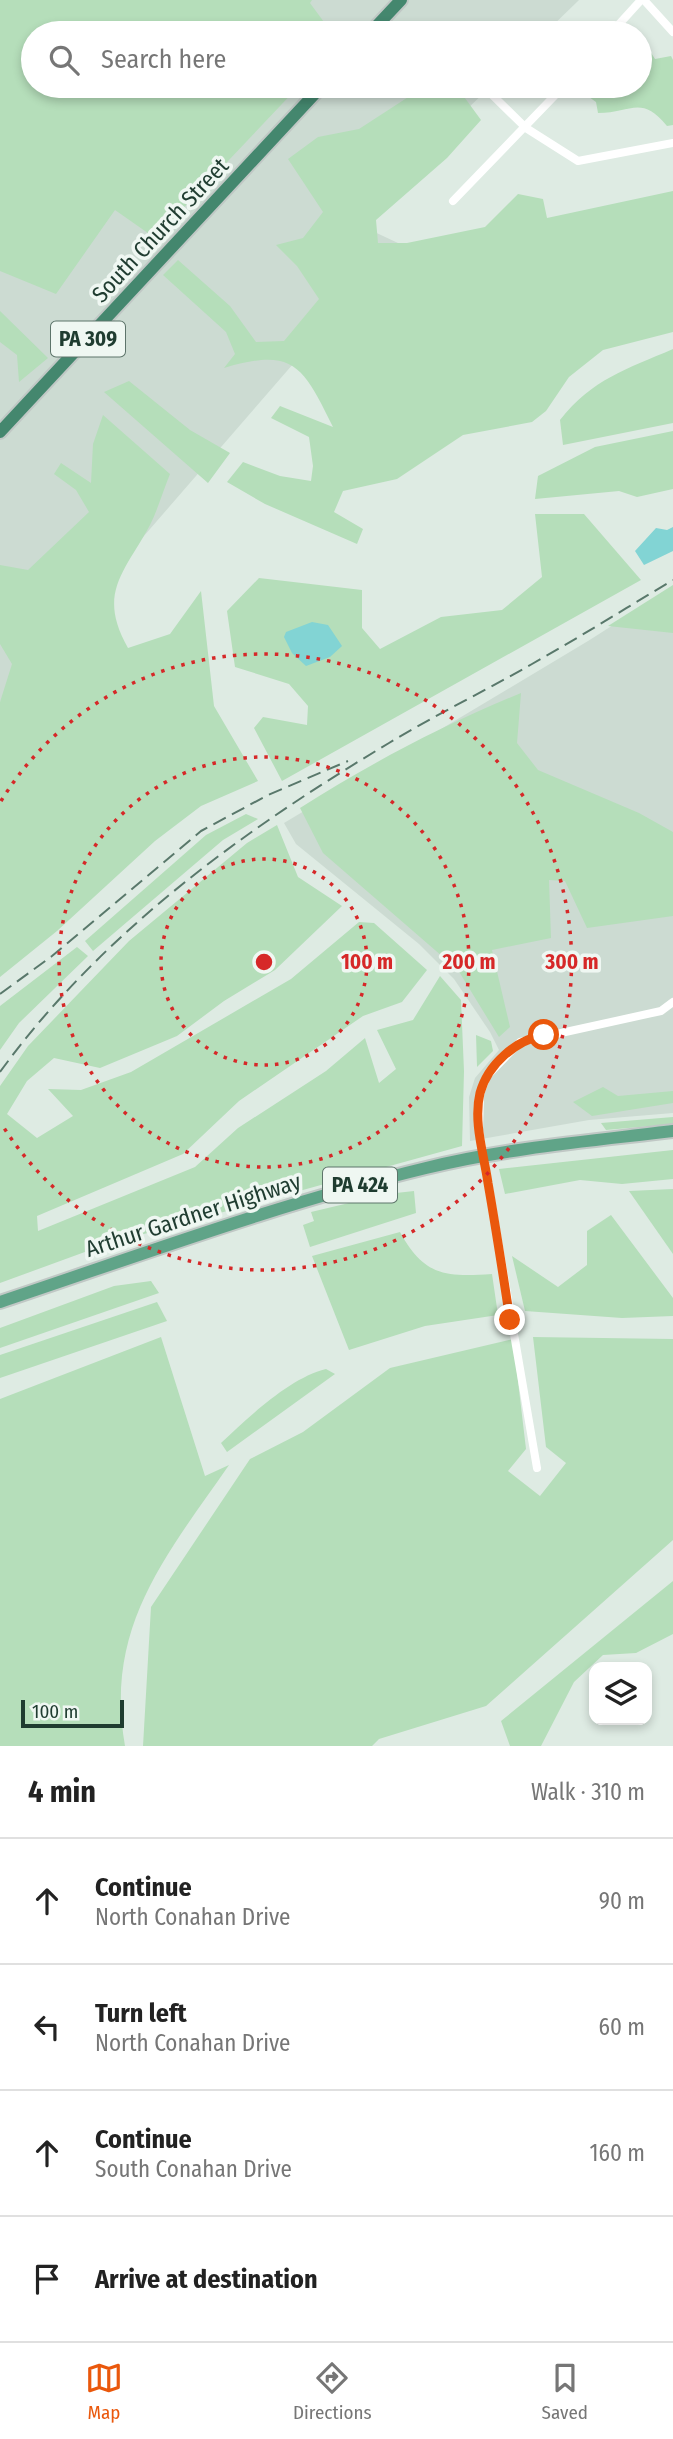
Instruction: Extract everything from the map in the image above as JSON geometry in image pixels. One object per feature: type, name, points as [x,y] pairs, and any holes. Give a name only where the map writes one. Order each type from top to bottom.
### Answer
[{"type":"highway","points":[[381,21],[401,0]]},
{"type":"highway","name":"South Church Street","points":[[0,432],[311,98]]},
{"type":"main road","name":"Arthur Gardner Highway","points":[[0,1304],[327,1193],[484,1155],[673,1131]]},
{"type":"street","points":[[622,21],[642,0],[673,32]]},
{"type":"street","points":[[495,98],[526,128],[578,161],[673,143]]},
{"type":"street","points":[[453,201],[553,98]]},
{"type":"street","points":[[537,1468],[484,1155],[478,1113],[480,1094],[487,1076],[520,1042],[661,1011],[673,1002]]},
{"type":"shaded area","points":[[233,0],[579,0],[557,21],[212,21]]},
{"type":"shaded area","points":[[135,98],[479,98],[351,221],[398,243],[0,702],[0,233]]},
{"type":"shaded area","points":[[673,587],[673,1113],[589,1120],[470,1141],[469,1097],[475,1078],[499,1050],[490,1032],[454,979],[419,944],[296,844],[284,823]]},
{"type":"green space","points":[[0,0],[312,0],[310,3],[323,21],[21,21],[21,98],[288,98],[155,238],[115,210],[56,294],[0,271]]},
{"type":"green space","points":[[652,54],[655,59],[671,56],[673,125],[667,126],[650,110],[642,108],[598,113],[596,102],[590,98],[652,98]]},
{"type":"green space","points":[[407,98],[465,98],[481,120],[447,158],[376,220],[378,243],[407,243],[485,227],[518,194],[543,199],[547,218],[673,191],[673,332],[603,350],[569,377],[546,411],[532,422],[463,435],[397,479],[343,491],[334,512],[363,529],[357,544],[265,504],[227,482],[243,462],[280,476],[311,481],[313,466],[309,437],[271,418],[280,406],[333,427],[313,389],[294,367],[281,361],[266,360],[224,368],[235,354],[226,332],[163,275],[178,260],[230,306],[256,342],[284,341],[319,299],[297,266],[276,245],[303,238],[323,212],[288,159],[318,137],[359,129]]},
{"type":"green space","points":[[0,311],[48,358],[19,382],[17,355],[0,342]]},
{"type":"green space","points":[[673,349],[673,423],[563,445],[560,420],[585,394],[625,369]]},
{"type":"green space","points":[[129,381],[190,430],[230,453],[208,483],[104,392]]},
{"type":"green space","points":[[103,415],[170,474],[156,513],[118,584],[114,598],[119,629],[128,648],[170,634],[201,591],[214,706],[258,781],[201,806],[155,841],[57,931],[0,977],[0,702],[12,664],[0,644],[0,565],[28,570],[89,512],[76,490],[54,474],[61,463],[91,483],[93,444]]},
{"type":"green space","points":[[673,431],[673,489],[637,497],[619,491],[535,499],[538,476],[595,447]]},
{"type":"green space","points":[[535,514],[584,514],[641,580],[282,781],[254,728],[263,717],[307,725],[308,706],[289,684],[235,667],[227,611],[259,578],[362,590],[362,628],[380,649],[441,617],[502,610],[542,577]]},
{"type":"green space","points":[[673,585],[673,633],[608,626]]},
{"type":"green space","points":[[521,693],[517,743],[538,770],[639,813],[673,832],[673,916],[587,928],[565,881],[549,880],[551,938],[492,950],[510,1027],[499,1037],[458,970],[323,853],[300,808],[408,746]]},
{"type":"green space","points":[[246,814],[258,819],[223,840],[93,951],[85,941],[206,835]]},
{"type":"green space","points":[[277,825],[298,877],[342,906],[275,970],[224,1001],[177,1036],[100,1068],[54,1058],[27,1081],[7,1114],[37,1138],[73,1116],[48,1089],[81,1090],[131,1072],[291,979],[359,922],[374,923],[427,970],[402,1002],[363,1016],[239,1101],[183,1154],[37,1216],[38,1231],[195,1167],[238,1128],[326,1071],[365,1038],[379,1083],[396,1069],[377,1030],[413,1020],[440,976],[461,1000],[464,1071],[462,1146],[104,1245],[0,1283],[0,1086],[28,1046],[129,941],[247,843]]},
{"type":"green space","points":[[77,947],[88,956],[19,1023],[0,1050],[0,1006]]},
{"type":"green space","points":[[476,1035],[491,1041],[493,1051],[477,1067]]},
{"type":"green space","points":[[603,1087],[618,1096],[673,1091],[673,1103],[592,1116],[573,1102]]},
{"type":"green space","points":[[673,1117],[673,1124],[606,1130],[601,1123]]},
{"type":"green space","points":[[673,1150],[673,1179],[622,1184],[580,1180],[505,1194],[499,1169]]},
{"type":"green space","points":[[673,1189],[673,1254],[629,1191]]},
{"type":"green space","points":[[414,1191],[416,1213],[310,1247],[303,1225],[314,1221],[311,1212],[387,1194]]},
{"type":"green space","points":[[611,1215],[673,1298],[673,1316],[622,1318],[525,1311],[512,1256],[558,1287],[587,1265],[587,1231]]},
{"type":"green space","points":[[400,1232],[418,1258],[437,1271],[461,1275],[492,1274],[498,1315],[425,1326],[349,1350],[312,1256]]},
{"type":"green space","points":[[151,1281],[159,1293],[0,1348],[0,1328],[114,1286]]},
{"type":"green space","points":[[157,1302],[167,1321],[0,1378],[0,1355]]},
{"type":"green space","points":[[161,1337],[205,1476],[229,1465],[163,1563],[132,1629],[124,1665],[121,1703],[125,1746],[0,1746],[0,1399]]},
{"type":"green space","points":[[533,1337],[673,1339],[673,1540],[486,1706],[379,1739],[372,1746],[143,1746],[151,1607],[250,1459],[303,1432],[390,1368],[513,1339],[526,1449],[508,1471],[540,1496],[566,1463],[546,1447]]},
{"type":"green space","points":[[326,1369],[335,1374],[227,1452],[221,1443],[256,1411],[298,1381]]},
{"type":"green space","points":[[673,1581],[673,1634],[636,1653],[603,1655],[595,1662],[589,1662],[589,1668],[574,1682],[541,1746],[510,1746],[501,1721]]},
{"type":"water","points":[[673,527],[673,551],[644,565],[635,551],[656,528],[667,530]]},
{"type":"water","points":[[312,622],[328,625],[342,646],[330,657],[306,666],[292,653],[284,637],[286,632]]},
{"type":"railway","points":[[0,1072],[83,974],[177,888],[228,849],[280,812],[389,743],[550,654],[673,580]]},
{"type":"railway","points":[[0,994],[52,956],[201,831],[268,795],[348,761]]},
{"type":"route","points":[[510,1320],[479,1130],[480,1094],[487,1076],[503,1057],[520,1042],[544,1035]]}]
